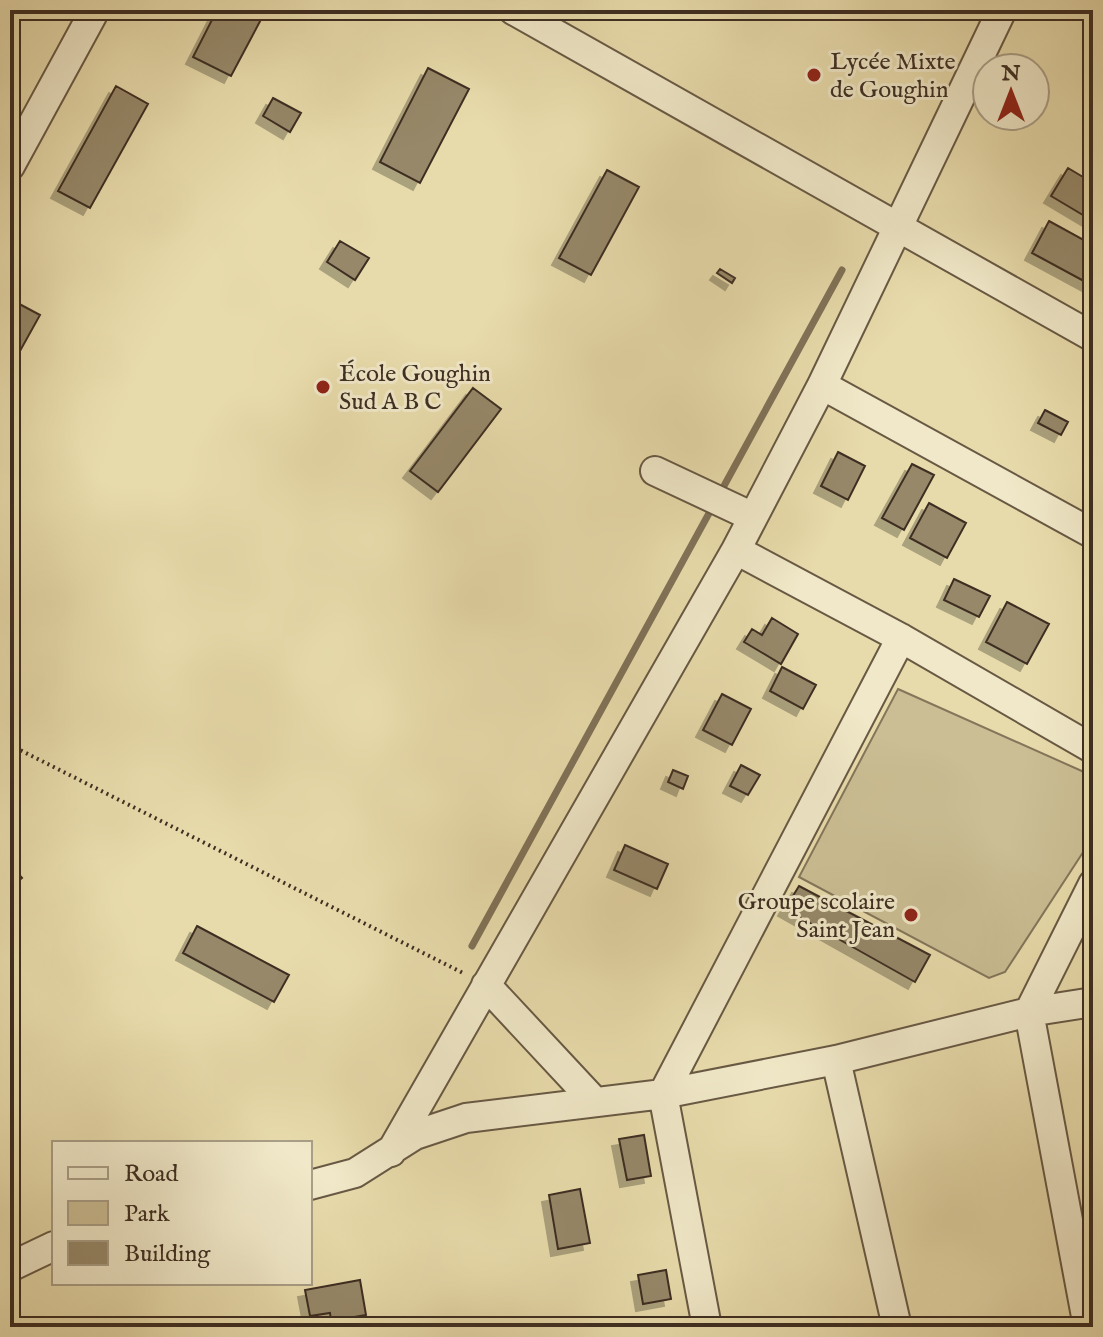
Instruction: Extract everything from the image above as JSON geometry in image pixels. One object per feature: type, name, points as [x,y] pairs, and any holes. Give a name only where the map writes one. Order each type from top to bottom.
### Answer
[{"type":"street","points":[[10,166],[95,10]]},
{"type":"street","points":[[513,10],[1093,337]]},
{"type":"street","points":[[391,1152],[736,550],[744,513],[822,385],[1002,10]]},
{"type":"street","points":[[822,385],[1093,534]]},
{"type":"street","points":[[655,471],[744,513]]},
{"type":"street","points":[[736,550],[901,638],[1093,749]]},
{"type":"street","points":[[707,1327],[663,1094],[901,638]]},
{"type":"street","points":[[1088,1327],[1029,1012],[1093,884]]},
{"type":"street","points":[[486,985],[595,1102]]},
{"type":"street","points":[[312,1184],[355,1173],[434,1126],[466,1118],[663,1094],[836,1060],[1029,1012],[1093,1002]]},
{"type":"street","points":[[836,1060],[897,1327]]},
{"type":"street","points":[[10,1267],[52,1247]]},
{"type":"path","points":[[10,745],[486,985]]},
{"type":"green space","name":"Groupe scolaire Saint Jean","points":[[898,689],[1093,776],[1093,837],[1005,972],[989,978],[799,877]]},
{"type":"building","points":[[217,10],[266,10],[231,76],[193,57]]},
{"type":"building","points":[[428,68],[469,89],[420,183],[380,162]]},
{"type":"building","points":[[116,86],[148,104],[90,208],[58,191]]},
{"type":"building","points":[[273,98],[301,113],[290,132],[263,116]]},
{"type":"building","points":[[1068,168],[1093,183],[1093,221],[1051,196]]},
{"type":"building","points":[[607,170],[639,187],[591,275],[559,258]]},
{"type":"building","points":[[1049,221],[1093,245],[1093,286],[1032,253]]},
{"type":"building","points":[[340,241],[369,258],[355,280],[327,262]]},
{"type":"building","points":[[720,269],[735,278],[732,283],[717,273]]},
{"type":"building","points":[[10,299],[40,315],[10,369]]},
{"type":"building","points":[[473,388],[501,409],[438,492],[410,471]]},
{"type":"building","points":[[1045,410],[1068,422],[1061,435],[1038,423]]},
{"type":"building","points":[[838,452],[865,466],[848,500],[821,486]]},
{"type":"building","points":[[912,464],[934,475],[904,530],[882,518]]},
{"type":"building","points":[[929,503],[966,523],[947,558],[910,538]]},
{"type":"building","points":[[954,579],[990,596],[979,617],[944,600]]},
{"type":"building","points":[[1007,602],[1049,624],[1027,664],[986,642]]},
{"type":"building","points":[[772,618],[798,634],[781,664],[744,642],[752,629],[762,635]]},
{"type":"building","points":[[782,667],[816,685],[803,709],[770,691]]},
{"type":"building","points":[[722,694],[751,709],[732,745],[703,730]]},
{"type":"building","points":[[741,765],[760,775],[748,795],[730,786]]},
{"type":"building","points":[[673,770],[688,776],[683,789],[668,782]]},
{"type":"building","points":[[625,845],[668,864],[657,889],[614,870]]},
{"type":"building","points":[[10,864],[22,878],[10,888]]},
{"type":"building","points":[[799,886],[930,955],[915,982],[785,909]]},
{"type":"building","points":[[197,926],[289,975],[274,1002],[183,953]]},
{"type":"building","points":[[644,1135],[651,1176],[627,1180],[619,1139]]},
{"type":"building","points":[[580,1189],[590,1243],[558,1249],[549,1195]]},
{"type":"building","points":[[666,1270],[671,1299],[643,1304],[638,1275]]},
{"type":"building","points":[[360,1280],[366,1315],[331,1321],[330,1313],[310,1316],[305,1290]]},
{"type":"waterway","points":[[719,495],[842,270]]},
{"type":"waterway","points":[[472,946],[713,506]]},
{"type":"place","name":"Lycée Mixte de Goughin","points":[[814,75]]},
{"type":"place","name":"École Goughin Sud A B C","points":[[323,387]]},
{"type":"place","name":"Groupe scolaire Saint Jean","points":[[911,915]]}]
